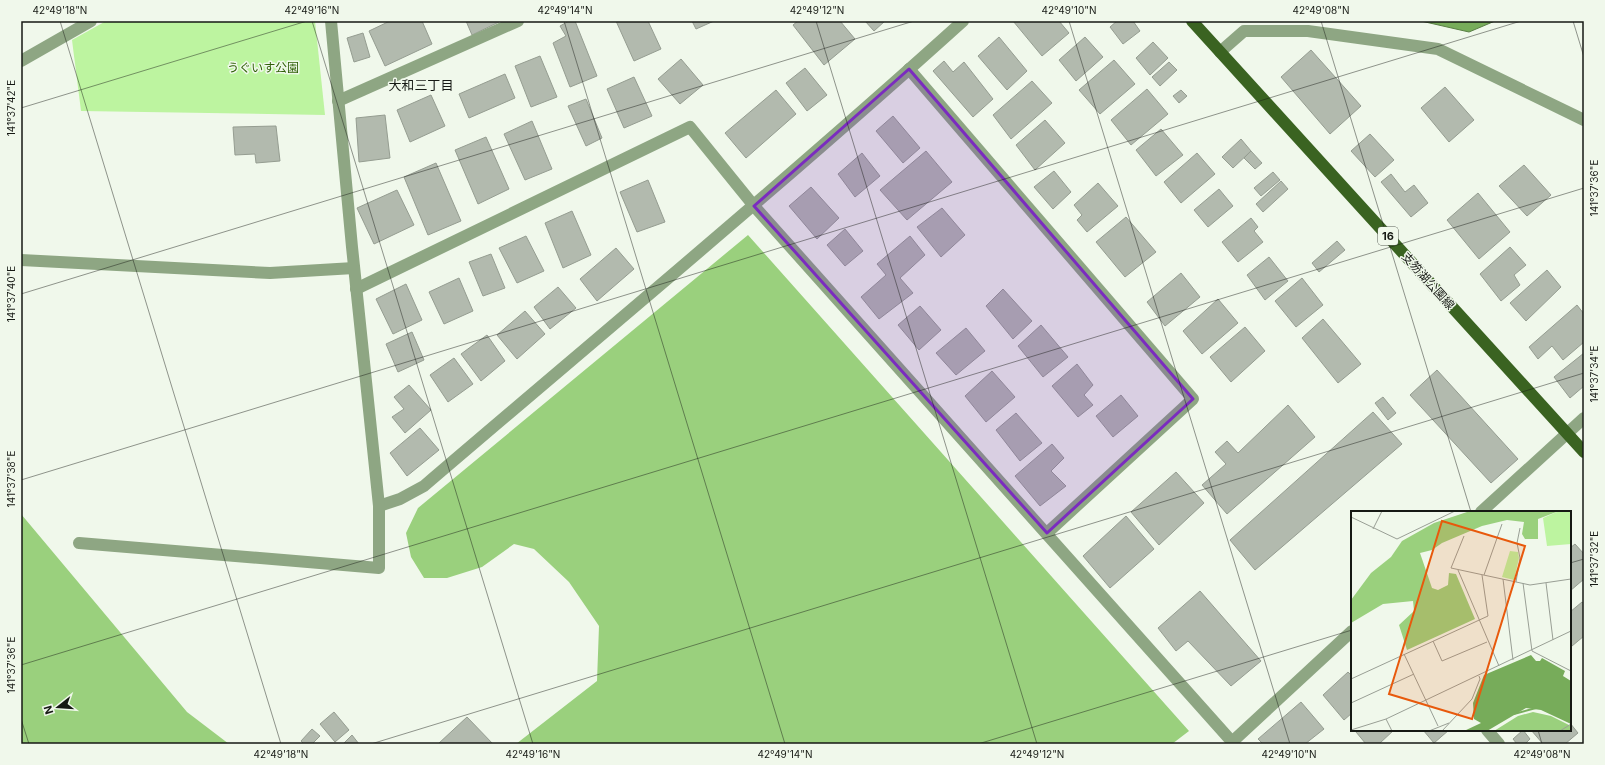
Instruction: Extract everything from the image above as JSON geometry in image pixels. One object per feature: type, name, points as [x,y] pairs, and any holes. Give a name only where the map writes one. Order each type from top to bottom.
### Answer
[{"type":"main road","name":"支笏湖公園線","points":[[1192,21],[1584,452]]},
{"type":"street","points":[[21,61],[91,21]]},
{"type":"street","points":[[79,543],[378,568],[379,506],[356,289],[331,21]]},
{"type":"street","points":[[338,101],[518,21]]},
{"type":"street","points":[[379,506],[400,499],[424,486],[754,206],[962,21]]},
{"type":"street","points":[[1220,52],[1244,31],[1308,31],[1438,49],[1584,120]]},
{"type":"street","points":[[909,69],[1193,400],[1047,534]]},
{"type":"street","points":[[356,289],[690,127],[754,206],[1233,743],[1351,632]]},
{"type":"street","points":[[21,260],[270,273],[354,268]]},
{"type":"street","points":[[1482,511],[1584,418]]},
{"type":"street","points":[[1488,731],[1499,744]]},
{"type":"highlighted area","points":[[909,69],[1193,399],[1047,533],[754,206]]},
{"type":"green space","name":"うぐいす公園","points":[[106,21],[315,21],[325,115],[81,111],[72,40]]},
{"type":"shaded area","points":[[1421,21],[1495,21],[1469,32]]},
{"type":"shaded area","points":[[748,235],[1189,731],[1172,744],[516,744],[597,681],[599,626],[569,582],[534,549],[514,544],[482,567],[447,578],[424,578],[411,557],[406,533],[418,508]]},
{"type":"shaded area","points":[[21,514],[187,712],[229,744],[21,744]]},
{"type":"building","points":[[390,21],[422,21],[432,44],[385,66],[369,31]]},
{"type":"building","points":[[466,21],[499,21],[499,22],[472,35]]},
{"type":"building","points":[[569,21],[575,21],[597,76],[570,87],[553,43],[566,36],[560,26]]},
{"type":"building","points":[[616,21],[648,21],[661,49],[634,61]]},
{"type":"building","points":[[692,21],[714,21],[696,29]]},
{"type":"building","points":[[798,21],[840,21],[855,39],[824,65],[793,25]]},
{"type":"building","points":[[865,21],[885,21],[874,31]]},
{"type":"building","points":[[1013,21],[1059,21],[1069,33],[1042,56]]},
{"type":"building","points":[[1117,21],[1133,21],[1140,31],[1123,44],[1110,27]]},
{"type":"building","points":[[363,33],[370,57],[354,62],[347,38]]},
{"type":"building","points":[[999,37],[1027,71],[1007,90],[978,56]]},
{"type":"building","points":[[1085,37],[1103,57],[1076,81],[1059,60]]},
{"type":"building","points":[[1153,42],[1168,58],[1150,75],[1136,58]]},
{"type":"building","points":[[1311,50],[1361,106],[1330,134],[1281,77]]},
{"type":"building","points":[[540,56],[557,97],[531,107],[515,66]]},
{"type":"building","points":[[681,59],[703,85],[680,104],[658,79]]},
{"type":"building","points":[[1114,60],[1135,84],[1100,114],[1079,90]]},
{"type":"building","points":[[944,61],[953,72],[964,62],[993,99],[973,117],[933,71]]},
{"type":"building","points":[[1169,62],[1177,70],[1160,86],[1152,77]]},
{"type":"building","points":[[805,68],[827,95],[807,111],[786,83]]},
{"type":"building","points":[[505,74],[515,98],[469,118],[459,94]]},
{"type":"building","points":[[634,77],[652,116],[624,128],[607,89]]},
{"type":"building","points":[[1032,81],[1052,103],[1011,139],[993,115]]},
{"type":"building","points":[[1445,87],[1474,120],[1449,142],[1421,108]]},
{"type":"building","points":[[1147,89],[1168,114],[1131,145],[1111,120]]},
{"type":"building","points":[[776,90],[796,114],[746,158],[725,133]]},
{"type":"building","points":[[1181,90],[1187,96],[1179,103],[1173,96]]},
{"type":"building","points":[[431,95],[445,126],[410,142],[397,110]]},
{"type":"building","points":[[586,99],[602,138],[586,146],[568,106]]},
{"type":"building","points":[[385,115],[390,158],[359,162],[356,118]]},
{"type":"building","points":[[893,116],[920,148],[903,163],[876,131]]},
{"type":"building","points":[[1045,120],[1065,143],[1035,170],[1016,145]]},
{"type":"building","points":[[532,121],[552,169],[525,180],[504,134]]},
{"type":"building","points":[[276,126],[280,161],[256,163],[255,154],[235,155],[233,127]]},
{"type":"building","points":[[1161,129],[1183,155],[1156,176],[1136,150]]},
{"type":"building","points":[[1370,134],[1394,160],[1375,177],[1351,151]]},
{"type":"building","points":[[486,137],[509,189],[478,204],[455,150]]},
{"type":"building","points":[[1241,139],[1251,151],[1233,168],[1222,157]]},
{"type":"building","points":[[926,151],[952,182],[907,220],[880,190]]},
{"type":"building","points":[[1251,151],[1262,163],[1255,169],[1244,158]]},
{"type":"building","points":[[862,153],[880,176],[855,197],[838,174]]},
{"type":"building","points":[[1197,153],[1215,174],[1181,203],[1164,182]]},
{"type":"building","points":[[436,163],[461,221],[428,235],[404,177]]},
{"type":"building","points":[[1524,165],[1551,195],[1527,216],[1499,186]]},
{"type":"building","points":[[1054,171],[1071,192],[1053,209],[1034,187]]},
{"type":"building","points":[[1273,172],[1280,180],[1261,196],[1254,188]]},
{"type":"building","points":[[1391,174],[1405,192],[1414,185],[1428,203],[1411,217],[1381,182]]},
{"type":"building","points":[[648,180],[665,222],[637,232],[620,192]]},
{"type":"building","points":[[1281,181],[1288,189],[1263,212],[1256,204]]},
{"type":"building","points":[[1098,183],[1118,206],[1087,232],[1077,220],[1082,215],[1074,205]]},
{"type":"building","points":[[811,187],[839,218],[817,239],[789,206]]},
{"type":"building","points":[[1219,189],[1233,206],[1208,227],[1194,210]]},
{"type":"building","points":[[397,190],[414,225],[374,244],[357,208]]},
{"type":"building","points":[[1478,193],[1510,232],[1479,259],[1447,220]]},
{"type":"building","points":[[942,208],[965,235],[941,257],[917,227]]},
{"type":"building","points":[[572,211],[591,255],[563,268],[545,223]]},
{"type":"building","points":[[1126,217],[1156,252],[1125,277],[1096,242]]},
{"type":"building","points":[[1251,218],[1258,227],[1254,231],[1263,242],[1238,262],[1222,242]]},
{"type":"building","points":[[845,229],[863,251],[845,266],[827,245]]},
{"type":"building","points":[[526,236],[544,271],[517,283],[499,248]]},
{"type":"building","points":[[910,236],[925,255],[900,278],[913,293],[879,319],[861,297],[886,275],[877,264]]},
{"type":"building","points":[[1337,241],[1345,250],[1319,272],[1312,263]]},
{"type":"building","points":[[1510,247],[1526,265],[1514,275],[1520,285],[1501,301],[1480,274]]},
{"type":"building","points":[[616,248],[634,269],[597,301],[580,279]]},
{"type":"building","points":[[491,254],[505,288],[483,296],[469,262]]},
{"type":"building","points":[[1269,257],[1288,281],[1265,300],[1247,275]]},
{"type":"building","points":[[1547,270],[1561,287],[1526,321],[1510,303]]},
{"type":"building","points":[[1181,273],[1200,297],[1165,326],[1147,302]]},
{"type":"building","points":[[459,278],[473,311],[444,324],[429,292]]},
{"type":"building","points":[[1302,278],[1323,305],[1296,327],[1275,301]]},
{"type":"building","points":[[406,284],[422,320],[393,334],[376,299]]},
{"type":"building","points":[[558,287],[576,308],[550,329],[534,307]]},
{"type":"building","points":[[1003,289],[1032,321],[1013,339],[986,306]]},
{"type":"building","points":[[1218,299],[1238,323],[1202,354],[1183,331]]},
{"type":"building","points":[[1577,305],[1584,314],[1584,342],[1563,360],[1552,346],[1538,359],[1529,347]]},
{"type":"building","points":[[920,306],[941,330],[919,350],[898,325]]},
{"type":"building","points":[[525,311],[545,334],[517,359],[497,335]]},
{"type":"building","points":[[1323,319],[1361,364],[1338,383],[1302,338]]},
{"type":"building","points":[[1041,325],[1068,357],[1043,377],[1018,346]]},
{"type":"building","points":[[1245,327],[1265,351],[1231,382],[1210,357]]},
{"type":"building","points":[[966,328],[985,351],[956,375],[936,353]]},
{"type":"building","points":[[412,332],[424,360],[398,372],[386,344]]},
{"type":"building","points":[[487,335],[505,361],[481,381],[461,354]]},
{"type":"building","points":[[1584,353],[1584,386],[1570,398],[1554,377]]},
{"type":"building","points":[[454,358],[473,384],[448,402],[430,375]]},
{"type":"building","points":[[1077,364],[1093,385],[1084,395],[1093,405],[1078,417],[1052,386]]},
{"type":"building","points":[[1437,370],[1518,459],[1491,483],[1410,395]]},
{"type":"building","points":[[992,371],[1015,397],[986,422],[965,396]]},
{"type":"building","points":[[409,385],[431,410],[405,433],[392,417],[404,409],[394,397]]},
{"type":"building","points":[[1121,395],[1138,416],[1113,437],[1096,416]]},
{"type":"building","points":[[1383,397],[1396,413],[1388,420],[1375,403]]},
{"type":"building","points":[[1288,405],[1315,437],[1227,514],[1202,485],[1226,464],[1215,452],[1227,441],[1238,453]]},
{"type":"building","points":[[1373,412],[1402,444],[1255,570],[1230,540]]},
{"type":"building","points":[[1016,413],[1042,443],[1020,461],[996,430]]},
{"type":"building","points":[[420,428],[439,450],[407,476],[390,453]]},
{"type":"building","points":[[1052,444],[1064,458],[1051,471],[1066,486],[1040,506],[1015,476]]},
{"type":"building","points":[[1176,472],[1204,503],[1159,545],[1131,512]]},
{"type":"building","points":[[1126,516],[1154,549],[1110,588],[1083,556]]},
{"type":"building","points":[[1575,544],[1584,554],[1584,579],[1571,590],[1571,547]]},
{"type":"building","points":[[1200,591],[1261,661],[1231,686],[1188,641],[1176,651],[1158,628]]},
{"type":"building","points":[[1582,602],[1584,604],[1584,636],[1572,646],[1571,645],[1571,611]]},
{"type":"building","points":[[1348,672],[1351,675],[1351,714],[1344,720],[1323,695]]},
{"type":"building","points":[[1301,702],[1324,729],[1305,744],[1263,744],[1258,739]]},
{"type":"building","points":[[334,712],[349,730],[335,742],[320,724]]},
{"type":"building","points":[[467,717],[493,744],[438,744]]},
{"type":"building","points":[[1571,724],[1578,733],[1565,744],[1543,744],[1532,731],[1571,731]]},
{"type":"building","points":[[312,729],[320,736],[312,744],[304,744],[301,741]]},
{"type":"building","points":[[1393,731],[1380,743],[1382,744],[1366,744],[1356,732]]},
{"type":"building","points":[[1424,731],[1448,731],[1434,743]]},
{"type":"building","points":[[1524,731],[1530,739],[1525,744],[1517,744],[1513,739]]},
{"type":"building","points":[[352,735],[359,744],[343,744]]},
{"type":"district","name":"大和三丁目","points":[[421,85]]}]
